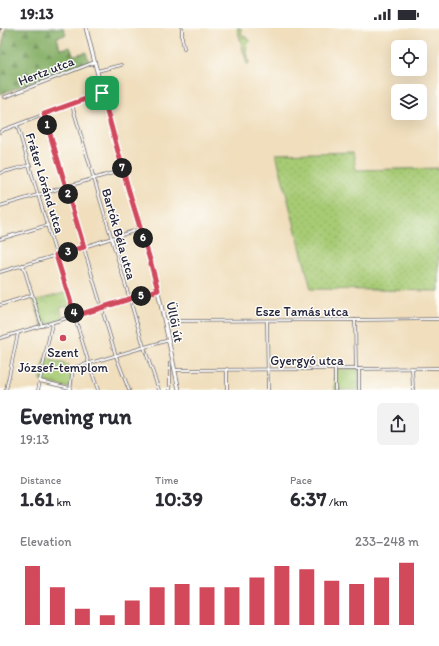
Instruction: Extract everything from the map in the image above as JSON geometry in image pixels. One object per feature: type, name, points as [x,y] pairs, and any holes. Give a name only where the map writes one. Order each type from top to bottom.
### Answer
[{"type":"main road","name":"Üllői út","points":[[86,28],[123,170],[158,290],[179,390]]},
{"type":"street","points":[[182,28],[184,48]]},
{"type":"street","name":"Hertz utca","points":[[5,97],[95,62]]},
{"type":"street","points":[[97,71],[121,65]]},
{"type":"street","points":[[0,132],[102,93]]},
{"type":"street","name":"Bartók Béla utca","points":[[72,105],[129,299],[159,390]]},
{"type":"street","points":[[44,114],[116,356],[129,390]]},
{"type":"street","name":"Fráter Lóránd utca","points":[[17,125],[89,364]]},
{"type":"street","points":[[0,173],[30,165]]},
{"type":"street","points":[[0,206],[123,170]]},
{"type":"street","points":[[0,239],[48,225]]},
{"type":"street","points":[[0,272],[140,230]]},
{"type":"street","points":[[23,265],[42,326]]},
{"type":"street","points":[[0,338],[52,324],[158,290]]},
{"type":"street","points":[[0,305],[32,295]]},
{"type":"street","name":"Esze Tamás utca","points":[[165,321],[439,319]]},
{"type":"street","points":[[355,320],[359,390]]},
{"type":"street","points":[[268,321],[268,390]]},
{"type":"street","points":[[38,390],[52,324]]},
{"type":"street","points":[[6,390],[18,333]]},
{"type":"street","points":[[40,381],[70,389],[73,368],[169,340]]},
{"type":"street","points":[[89,364],[98,390]]},
{"type":"street","points":[[170,364],[170,390]]},
{"type":"street","points":[[412,368],[413,390]]},
{"type":"street","name":"Gyergyó utca","points":[[175,370],[439,368]]},
{"type":"street","points":[[227,369],[227,390]]},
{"type":"street","points":[[335,369],[335,390]]},
{"type":"green space","points":[[6,28],[64,28],[66,35],[57,37],[60,49],[70,47],[75,55],[86,52],[89,61],[0,94],[0,55]]},
{"type":"green space","points":[[237,28],[241,28],[242,35],[250,40],[246,46],[249,63],[247,64]]},
{"type":"green space","points":[[353,152],[356,170],[439,168],[439,291],[311,289],[276,154]]},
{"type":"green space","points":[[68,292],[72,305],[60,308],[64,320],[42,326],[34,301]]},
{"type":"green space","points":[[45,358],[68,365],[67,371],[73,369],[70,388],[40,381]]},
{"type":"green space","points":[[335,369],[359,369],[359,390],[335,390]]},
{"type":"railway","points":[[0,33],[1,28]]},
{"type":"place","name":"Szent József-templom","points":[[63,338]]},
{"type":"route","points":[[102,93],[158,290],[75,316],[56,255],[84,247],[44,114],[102,93]]}]
